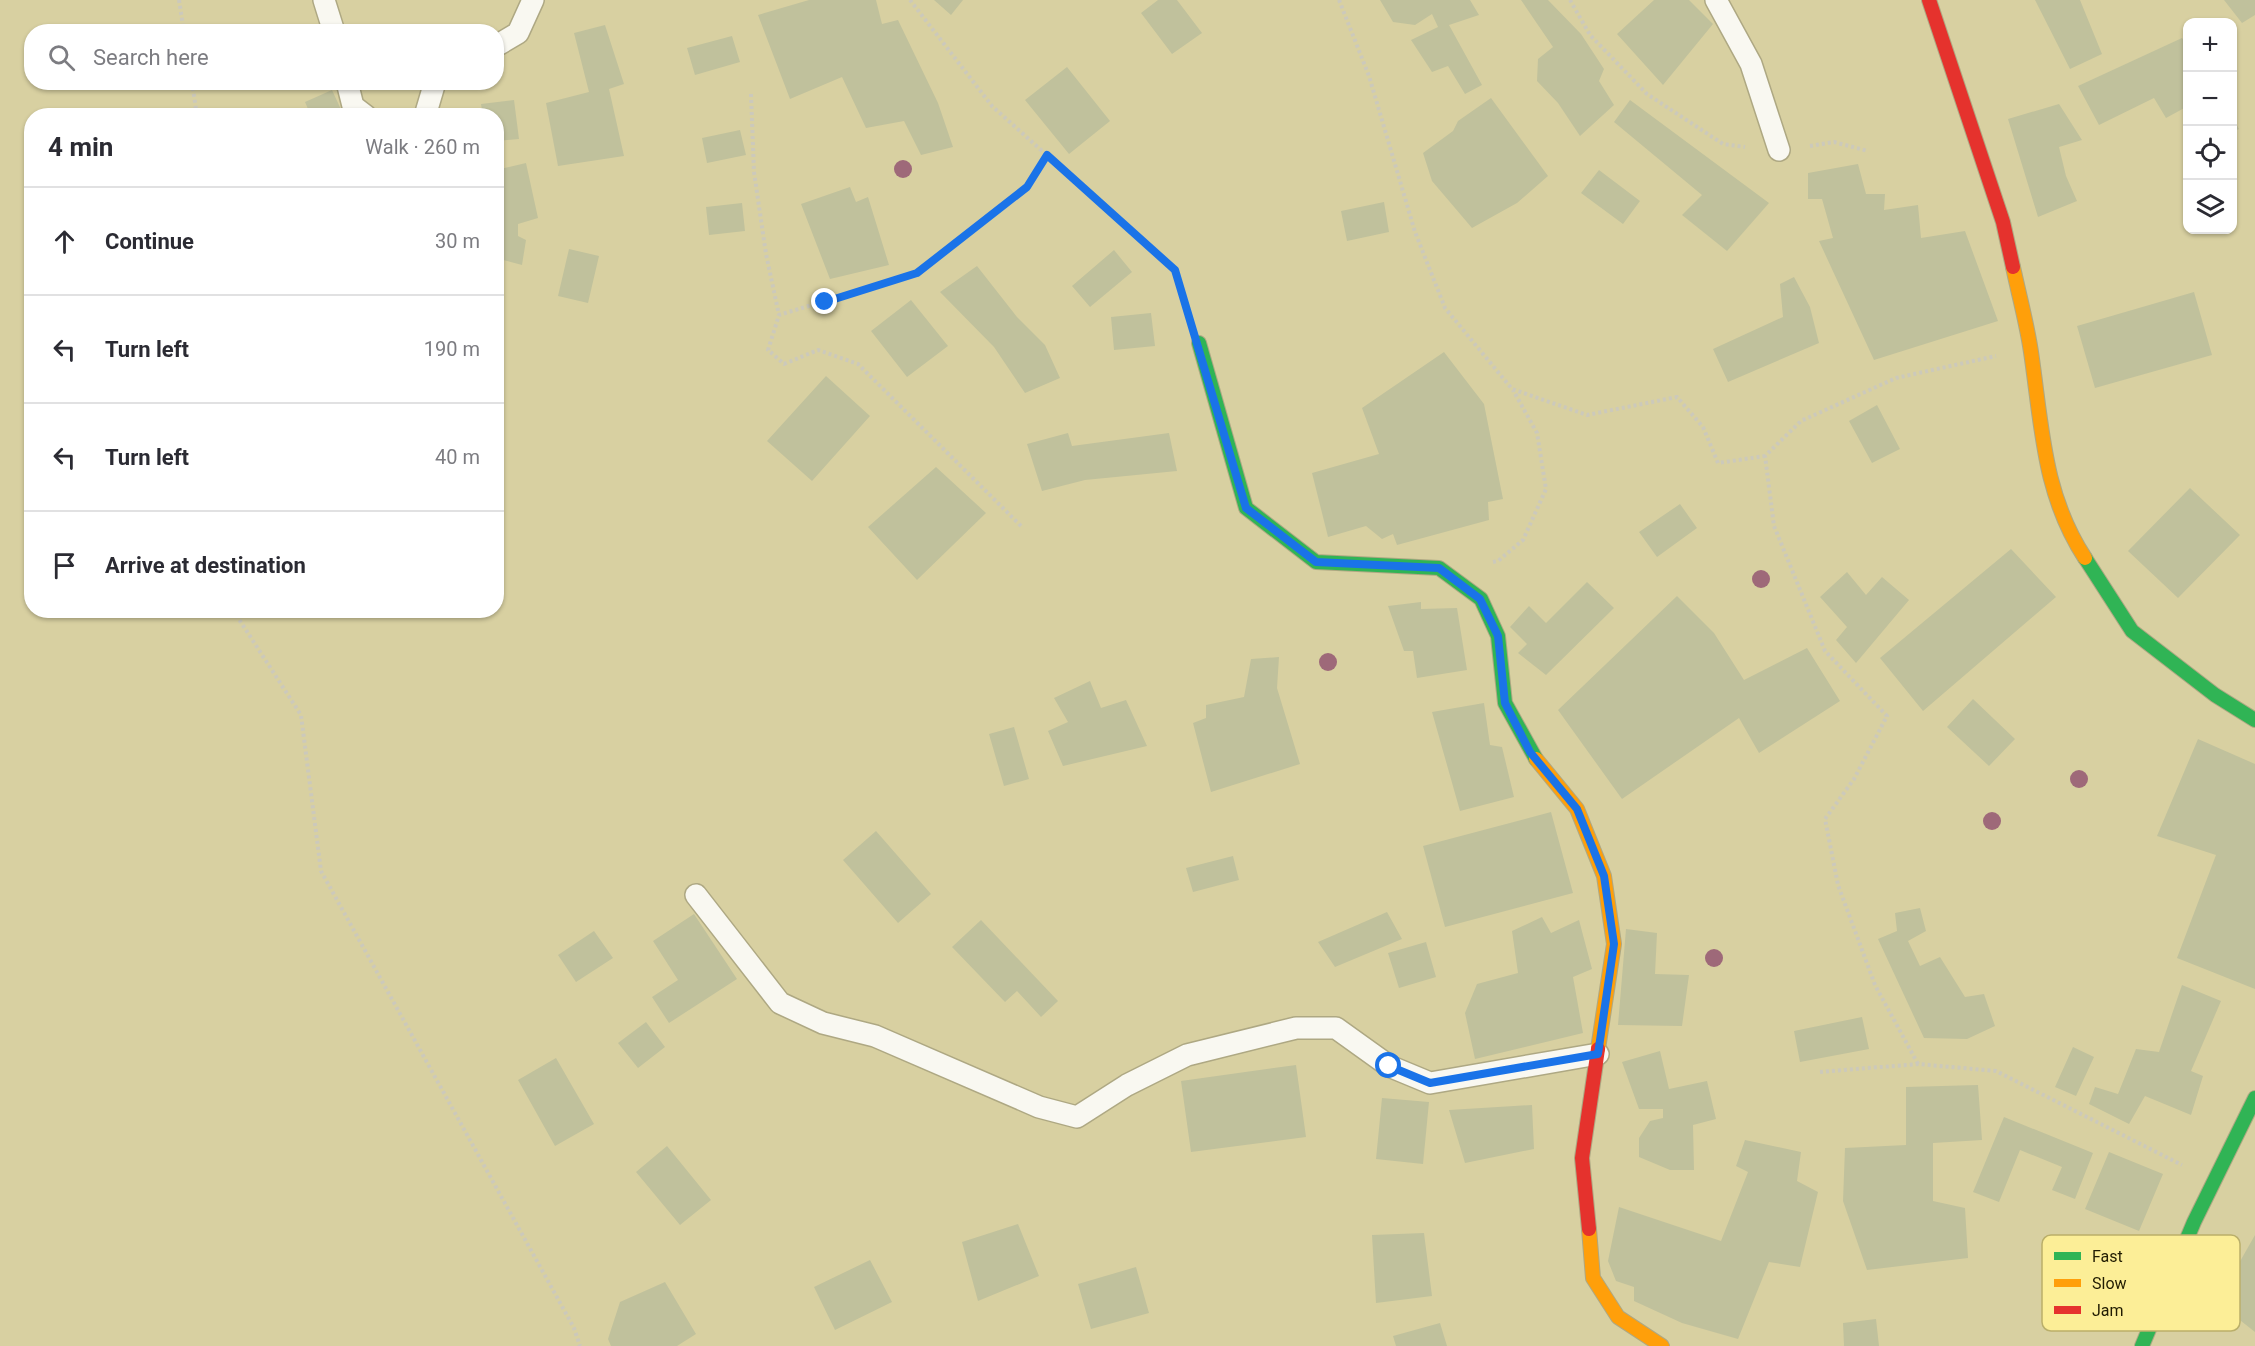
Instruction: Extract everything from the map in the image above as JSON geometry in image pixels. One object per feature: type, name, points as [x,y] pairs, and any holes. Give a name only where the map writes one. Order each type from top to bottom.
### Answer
[{"type":"street","points":[[1929,0],[2003,222],[2031,349],[2044,454],[2056,503],[2079,549],[2132,631],[2215,695],[2255,720]]},
{"type":"street","points":[[1199,343],[1246,508],[1316,562],[1439,568],[1480,599],[1498,636],[1505,703],[1530,752],[1577,809],[1604,876],[1614,944],[1582,1158],[1593,1278],[1618,1317],[1662,1346]]},
{"type":"street","points":[[2189,1235],[2255,1098]]},
{"type":"street","points":[[2142,1346],[2148,1331]]},
{"type":"lane","points":[[324,0],[332,24]]},
{"type":"lane","points":[[504,41],[518,33],[533,0]]},
{"type":"lane","points":[[1716,0],[1751,64],[1779,150]]},
{"type":"lane","points":[[349,90],[356,108]]},
{"type":"lane","points":[[427,108],[433,90]]},
{"type":"lane","points":[[696,895],[780,1003],[823,1023],[875,1036],[1039,1107],[1077,1117],[1127,1085],[1187,1055],[1296,1028],[1336,1028],[1389,1066],[1430,1083],[1598,1054]]},
{"type":"path","points":[[179,0],[183,24]]},
{"type":"path","points":[[910,0],[992,106],[1175,270],[1199,343]]},
{"type":"path","points":[[1339,0],[1369,76],[1415,232],[1445,308],[1512,389],[1537,433],[1546,489],[1523,540],[1498,561],[1439,568]]},
{"type":"path","points":[[1570,0],[1590,35],[1647,94],[1723,144],[1779,150],[1834,142],[1868,151]]},
{"type":"path","points":[[193,90],[196,108]]},
{"type":"path","points":[[751,94],[754,172],[766,254],[779,315],[768,350],[784,364],[818,350],[858,364],[1021,526]]},
{"type":"path","points":[[779,315],[917,273],[1027,187],[1047,155]]},
{"type":"path","points":[[1512,389],[1587,415],[1677,398],[1703,427],[1718,463],[1766,456],[1801,421],[1896,378],[2031,349]]},
{"type":"path","points":[[1766,456],[1774,526],[1826,651],[1887,716],[1854,779],[1826,819],[1838,885],[1875,985],[1918,1064]]},
{"type":"path","points":[[238,618],[301,715],[321,871],[574,1328],[580,1346]]},
{"type":"path","points":[[1820,1072],[1918,1064],[1996,1071],[2215,1182]]},
{"type":"building","points":[[809,0],[876,0],[882,24],[898,20],[938,103],[953,147],[921,155],[904,121],[866,128],[842,77],[790,99],[758,15]]},
{"type":"building","points":[[934,0],[963,0],[951,15]]},
{"type":"building","points":[[1158,0],[1177,0],[1202,33],[1172,54],[1141,13]]},
{"type":"building","points":[[1380,0],[1470,0],[1479,15],[1449,25],[1482,85],[1465,94],[1448,66],[1432,72],[1411,40],[1438,27],[1432,14],[1415,25],[1393,22]]},
{"type":"building","points":[[1521,0],[1548,0],[1581,34],[1604,69],[1599,81],[1614,105],[1580,136],[1558,103],[1537,81],[1538,59],[1553,47]]},
{"type":"building","points":[[1654,0],[1689,0],[1713,24],[1663,85],[1617,34]]},
{"type":"building","points":[[2035,0],[2080,0],[2102,54],[2070,69]]},
{"type":"building","points":[[2224,0],[2255,0],[2255,15],[2242,23]]},
{"type":"building","points":[[605,25],[624,84],[609,89],[624,156],[558,166],[546,103],[589,92],[574,33]]},
{"type":"building","points":[[732,36],[740,62],[695,75],[687,48]]},
{"type":"building","points":[[2183,40],[2183,109],[2166,118],[2154,98],[2099,125],[2078,86]]},
{"type":"building","points":[[1067,67],[1110,121],[1069,154],[1025,100]]},
{"type":"building","points":[[332,90],[340,108],[308,108],[305,102]]},
{"type":"building","points":[[1491,98],[1548,176],[1517,203],[1472,228],[1432,181],[1423,153],[1453,131],[1458,121]]},
{"type":"building","points":[[514,100],[519,139],[504,140],[504,108],[482,108],[481,104]]},
{"type":"building","points":[[1630,100],[1769,203],[1727,251],[1682,215],[1702,195],[1614,122]]},
{"type":"building","points":[[2059,104],[2082,140],[2059,147],[2066,176],[2077,201],[2038,217],[2008,119]]},
{"type":"building","points":[[740,130],[746,155],[707,163],[702,138]]},
{"type":"building","points":[[526,163],[538,218],[518,224],[518,236],[526,240],[522,265],[504,260],[504,168]]},
{"type":"building","points":[[1858,164],[1866,194],[1885,194],[1884,210],[1918,205],[1921,238],[1965,231],[1998,321],[1874,360],[1819,241],[1833,238],[1822,199],[1808,199],[1808,173]]},
{"type":"building","points":[[1599,170],[1640,201],[1623,224],[1581,193]]},
{"type":"building","points":[[850,187],[856,202],[868,197],[889,265],[830,279],[801,204]]},
{"type":"building","points":[[1384,202],[1389,232],[1347,241],[1341,211]]},
{"type":"building","points":[[742,203],[745,231],[709,235],[706,207]]},
{"type":"building","points":[[569,249],[599,256],[588,303],[558,296]]},
{"type":"building","points":[[1114,250],[1132,272],[1090,307],[1072,286]]},
{"type":"building","points":[[977,266],[1017,317],[1045,345],[1060,378],[1025,393],[994,347],[940,292]]},
{"type":"building","points":[[1794,277],[1810,307],[1819,343],[1728,382],[1713,349],[1783,317],[1780,284]]},
{"type":"building","points":[[2194,292],[2212,355],[2095,388],[2077,326]]},
{"type":"building","points":[[911,300],[948,346],[907,377],[871,331]]},
{"type":"building","points":[[1151,313],[1155,346],[1114,350],[1111,317]]},
{"type":"building","points":[[1444,352],[1484,404],[1503,499],[1488,502],[1489,520],[1397,545],[1393,534],[1382,539],[1366,526],[1328,537],[1312,473],[1379,454],[1362,408]]},
{"type":"building","points":[[826,376],[870,416],[812,481],[767,441]]},
{"type":"building","points":[[1877,405],[1900,449],[1872,463],[1849,421]]},
{"type":"building","points":[[1068,433],[1072,446],[1169,433],[1177,471],[1085,480],[1042,491],[1027,444]]},
{"type":"building","points":[[936,467],[986,513],[917,580],[868,527]]},
{"type":"building","points":[[2190,488],[2240,535],[2178,598],[2128,551]]},
{"type":"building","points":[[1680,504],[1697,528],[1657,557],[1639,532]]},
{"type":"building","points":[[2011,549],[2056,597],[1923,711],[1880,658]]},
{"type":"building","points":[[1847,572],[1866,595],[1882,577],[1909,600],[1856,663],[1836,640],[1847,627],[1820,597]]},
{"type":"building","points":[[1587,582],[1614,608],[1546,675],[1518,653],[1527,644],[1510,627],[1529,606],[1546,623]]},
{"type":"building","points":[[1677,596],[1714,633],[1744,680],[1807,648],[1840,701],[1759,753],[1739,718],[1622,799],[1558,710]]},
{"type":"building","points":[[1421,602],[1421,609],[1457,608],[1467,670],[1417,678],[1413,651],[1404,651],[1388,606]]},
{"type":"building","points":[[1279,657],[1277,688],[1300,764],[1211,792],[1193,723],[1206,718],[1206,705],[1244,697],[1251,659]]},
{"type":"building","points":[[1090,681],[1101,708],[1126,700],[1147,746],[1063,766],[1048,731],[1068,722],[1054,698]]},
{"type":"building","points":[[1973,699],[2015,739],[1989,766],[1947,727]]},
{"type":"building","points":[[1484,703],[1490,745],[1502,747],[1514,797],[1460,811],[1432,712]]},
{"type":"building","points":[[1014,727],[1029,779],[1004,786],[989,734]]},
{"type":"building","points":[[2198,739],[2255,764],[2255,989],[2177,958],[2216,855],[2157,836]]},
{"type":"building","points":[[1551,812],[1573,893],[1445,927],[1423,846]]},
{"type":"building","points":[[876,831],[931,894],[898,923],[843,860]]},
{"type":"building","points":[[1233,856],[1239,880],[1193,892],[1186,868]]},
{"type":"building","points":[[1920,908],[1926,931],[1908,941],[1920,966],[1940,957],[1965,997],[1984,994],[1995,1026],[1967,1039],[1924,1038],[1878,939],[1897,931],[1895,913]]},
{"type":"building","points":[[1387,912],[1402,939],[1335,967],[1318,942]]},
{"type":"building","points":[[694,914],[737,979],[669,1023],[652,997],[678,980],[653,941]]},
{"type":"building","points":[[1542,917],[1551,933],[1579,920],[1592,969],[1573,977],[1583,1033],[1475,1059],[1465,1013],[1477,984],[1518,973],[1512,931]]},
{"type":"building","points":[[981,920],[1058,1001],[1041,1017],[1017,991],[1005,1002],[952,947]]},
{"type":"building","points":[[1626,929],[1657,933],[1655,974],[1689,975],[1682,1026],[1618,1025]]},
{"type":"building","points":[[594,931],[613,958],[576,982],[558,955]]},
{"type":"building","points":[[1426,942],[1436,977],[1399,988],[1388,953]]},
{"type":"building","points":[[2182,985],[2221,1001],[2191,1071],[2203,1076],[2191,1115],[2145,1096],[2129,1124],[2089,1104],[2095,1087],[2118,1094],[2136,1049],[2159,1052]]},
{"type":"building","points":[[1862,1017],[1869,1049],[1800,1062],[1794,1031]]},
{"type":"building","points":[[646,1022],[665,1047],[638,1068],[618,1043]]},
{"type":"building","points":[[2073,1047],[2094,1057],[2076,1096],[2055,1087]]},
{"type":"building","points":[[1660,1051],[1669,1089],[1707,1081],[1716,1119],[1693,1125],[1694,1170],[1670,1170],[1639,1157],[1639,1138],[1650,1121],[1663,1118],[1663,1109],[1639,1109],[1622,1062]]},
{"type":"building","points":[[556,1058],[594,1124],[555,1146],[518,1080]]},
{"type":"building","points":[[1296,1065],[1306,1137],[1191,1152],[1181,1081]]},
{"type":"building","points":[[1978,1085],[1982,1140],[1933,1143],[1933,1201],[1965,1208],[1968,1258],[1867,1270],[1843,1201],[1845,1148],[1906,1145],[1906,1087]]},
{"type":"building","points":[[1382,1098],[1429,1102],[1423,1164],[1376,1159]]},
{"type":"building","points":[[1532,1105],[1534,1149],[1465,1163],[1449,1110]]},
{"type":"building","points":[[2004,1117],[2093,1153],[2075,1199],[2052,1190],[2062,1167],[2020,1150],[1999,1202],[1973,1192]]},
{"type":"building","points":[[1745,1140],[1801,1152],[1797,1181],[1818,1192],[1800,1267],[1769,1262],[1738,1339],[1682,1323],[1634,1301],[1634,1287],[1616,1281],[1608,1261],[1619,1207],[1721,1241],[1748,1172],[1736,1166]]},
{"type":"building","points":[[667,1146],[711,1200],[680,1225],[636,1172]]},
{"type":"building","points":[[2109,1152],[2163,1174],[2139,1231],[2085,1209]]},
{"type":"building","points":[[1018,1224],[1039,1276],[978,1301],[962,1242]]},
{"type":"building","points":[[1424,1233],[1432,1296],[1376,1303],[1372,1235]]},
{"type":"building","points":[[2255,1235],[2255,1332],[2240,1320],[2240,1261]]},
{"type":"building","points":[[870,1260],[892,1302],[835,1330],[814,1287]]},
{"type":"building","points":[[1136,1267],[1149,1313],[1091,1329],[1078,1284]]},
{"type":"building","points":[[665,1282],[696,1334],[677,1346],[611,1346],[608,1339],[620,1302]]},
{"type":"building","points":[[1876,1319],[1879,1346],[1844,1346],[1843,1323]]},
{"type":"building","points":[[1440,1323],[1447,1346],[1396,1346],[1393,1336]]},
{"type":"traffic: fast","points":[[1199,343],[1246,508],[1316,562],[1439,568],[1481,599],[1498,636],[1505,703],[1536,759]]},
{"type":"traffic: fast","points":[[2085,558],[2132,631],[2215,695],[2255,720]]},
{"type":"traffic: fast","points":[[2189,1235],[2255,1098]]},
{"type":"traffic: fast","points":[[2142,1346],[2148,1331]]},
{"type":"traffic: slow","points":[[2013,267],[2029,341],[2046,459],[2052,484],[2071,534],[2085,558]]},
{"type":"traffic: slow","points":[[1536,759],[1577,809],[1604,876],[1614,944],[1598,1049]]},
{"type":"traffic: slow","points":[[1589,1229],[1593,1278],[1618,1317],[1662,1346]]},
{"type":"traffic: jam","points":[[1929,0],[2003,222],[2013,267]]},
{"type":"traffic: jam","points":[[1589,1229],[1582,1158],[1598,1049]]},
{"type":"route","points":[[825,302],[917,273],[1027,187],[1047,155],[1175,270],[1199,343],[1246,508],[1316,562],[1439,568],[1480,599],[1498,636],[1505,703],[1530,752],[1577,809],[1604,876],[1614,944],[1598,1054],[1430,1083],[1389,1066]]}]
